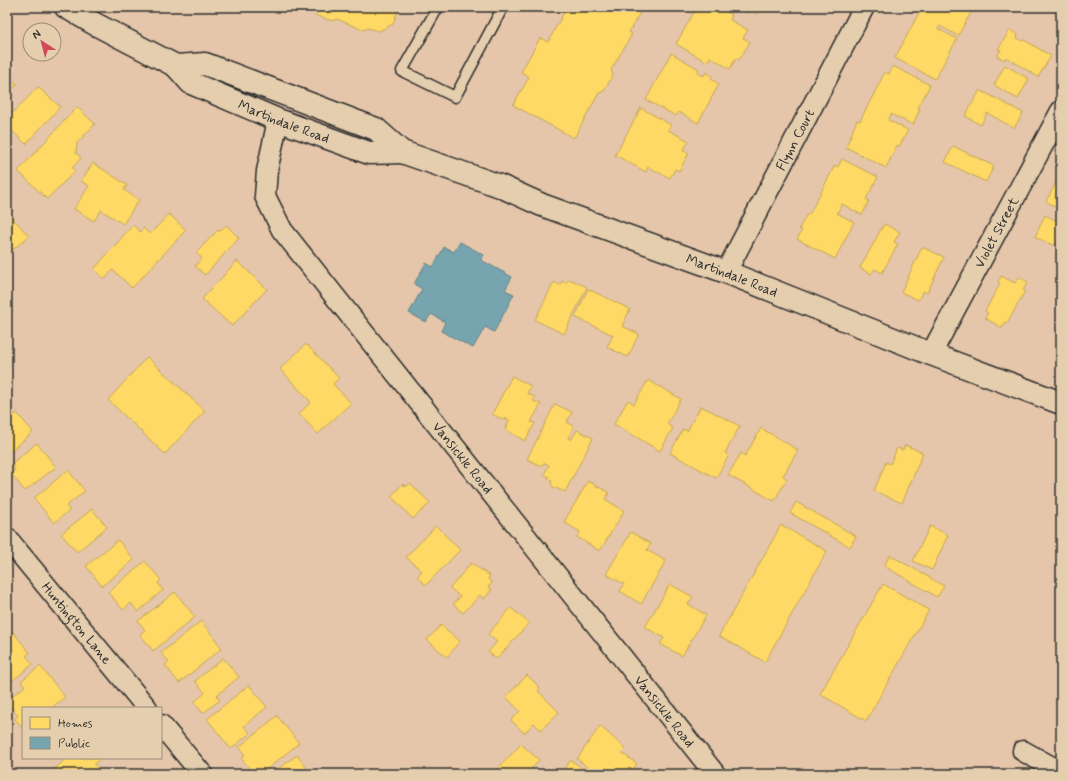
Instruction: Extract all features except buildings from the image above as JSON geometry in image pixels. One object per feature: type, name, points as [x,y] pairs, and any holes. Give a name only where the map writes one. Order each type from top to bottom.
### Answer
[{"type":"main road","name":"Martindale Road","points":[[66,7],[95,24],[176,66],[191,83],[278,120],[369,153],[402,152],[500,186],[542,205],[726,272],[931,354],[1061,403]]},
{"type":"main road","name":"Martindale Road","points":[[176,66],[205,64],[376,129],[402,152]]},
{"type":"street","name":"Flynn Court","points":[[726,272],[864,7]]},
{"type":"street","name":"Violet Street","points":[[931,354],[1061,111]]},
{"type":"street","name":"Vansickle Road","points":[[278,120],[268,171],[265,196],[282,230],[708,771]]},
{"type":"street","name":"Huntington Lane","points":[[7,538],[146,707]]},
{"type":"street","points":[[162,725],[202,774]]},
{"type":"street","points":[[1023,751],[1061,772]]},
{"type":"lane","points":[[438,7],[402,71],[455,97],[503,7]]}]
